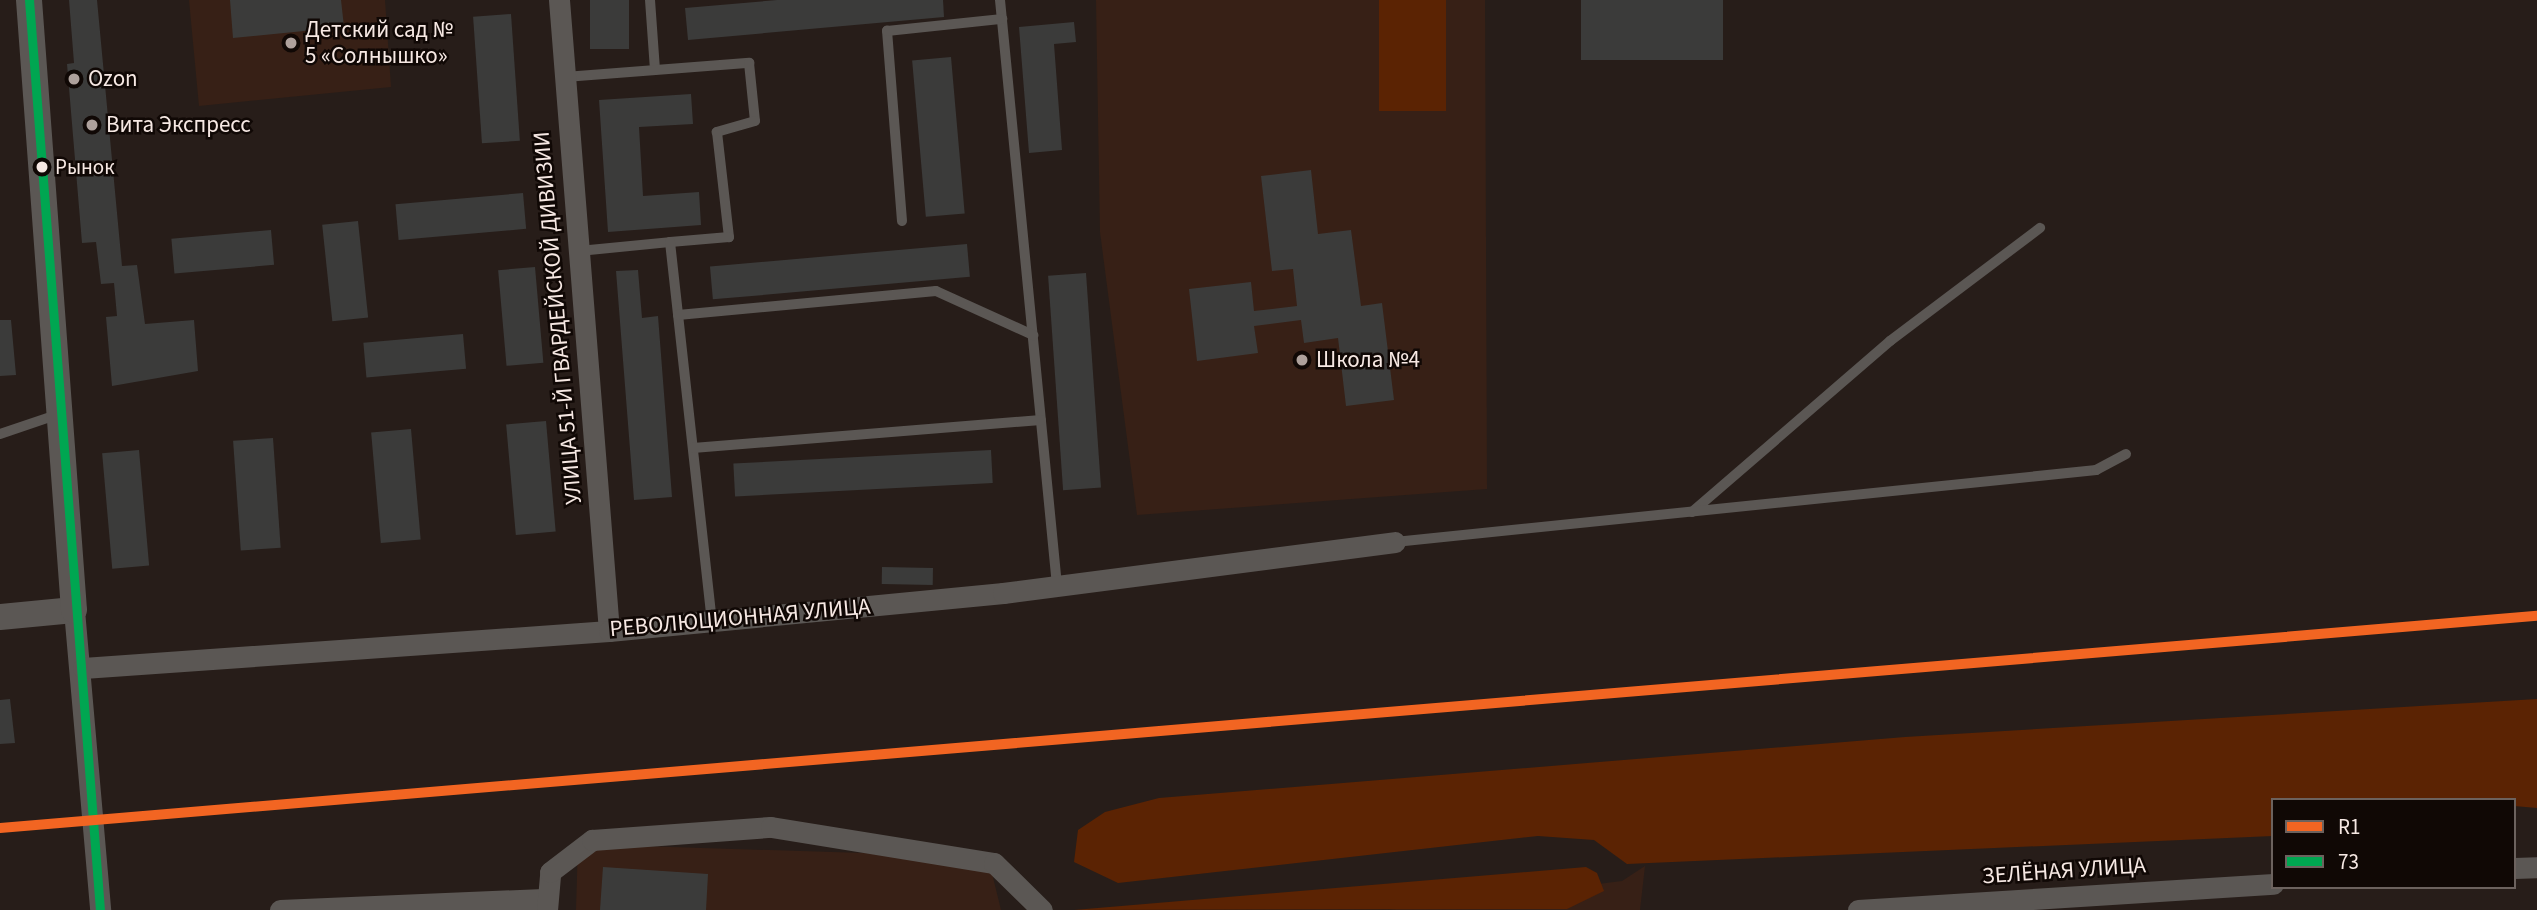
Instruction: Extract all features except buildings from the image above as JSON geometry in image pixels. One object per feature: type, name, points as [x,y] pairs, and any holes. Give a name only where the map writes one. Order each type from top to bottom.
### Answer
[{"type":"street","points":[[29,0],[100,910]]},
{"type":"street","name":"УЛИЦА 51-Й ГВАРДЕЙСКОЙ ДИВИЗИИ","points":[[559,0],[609,631]]},
{"type":"street","name":"РЕВОЛЮЦИОННАЯ УЛИЦА","points":[[83,668],[609,631],[1057,586],[1395,542]]},
{"type":"street","points":[[0,617],[75,610]]},
{"type":"street","points":[[280,910],[545,904],[550,872],[562,860],[592,840],[637,833],[821,831],[994,863],[1010,872],[1042,910]]},
{"type":"street","points":[[2516,868],[2537,867]]},
{"type":"street","name":"ЗЕЛЁНАЯ УЛИЦА","points":[[1858,910],[2072,903],[2271,884]]},
{"type":"lane","points":[[650,0],[655,71]]},
{"type":"lane","points":[[1000,0],[1057,586]]},
{"type":"lane","points":[[902,221],[887,32],[1002,19]]},
{"type":"lane","points":[[565,78],[749,63],[755,121],[717,132],[729,237],[579,251]]},
{"type":"lane","points":[[1692,512],[1890,341],[2040,228]]},
{"type":"lane","points":[[670,242],[712,621]]},
{"type":"lane","points":[[678,315],[936,291],[1032,335]]},
{"type":"lane","points":[[0,434],[60,414]]},
{"type":"lane","points":[[693,447],[1041,420]]},
{"type":"lane","points":[[1395,542],[2096,470],[2126,454]]},
{"type":"shaded area","name":"Детский сад № 5 «Солнышко»","points":[[189,0],[385,0],[391,87],[199,106]]},
{"type":"shaded area","name":"Школа №4","points":[[1096,0],[1485,0],[1487,489],[1137,515],[1100,232]]},
{"type":"shaded area","points":[[1379,0],[1446,0],[1446,111],[1379,111]]},
{"type":"shaded area","points":[[2537,699],[2537,808],[2516,806],[2516,798],[2271,798],[2271,836],[1627,864],[1594,840],[1538,836],[1118,883],[1074,862],[1078,830],[1105,812],[1159,798],[1905,737]]},
{"type":"shaded area","points":[[578,844],[988,857],[1001,910],[576,910]]},
{"type":"shaded area","points":[[1645,866],[1640,910],[1388,910],[1622,881]]},
{"type":"shaded area","points":[[1586,867],[1597,873],[1604,891],[1567,909],[1074,910]]},
{"type":"transit line","name":"73","points":[[29,0],[100,910]]},
{"type":"transit line","name":"R1","points":[[0,828],[2537,616]]},
{"type":"place","name":"Детский сад № 5 «Солнышко»","points":[[291,43]]},
{"type":"place","name":"Ozon","points":[[74,79]]},
{"type":"place","name":"Вита Экспресс","points":[[92,125]]},
{"type":"place","name":"Рынок","points":[[42,167]]},
{"type":"place","name":"Школа №4","points":[[1302,360]]}]
